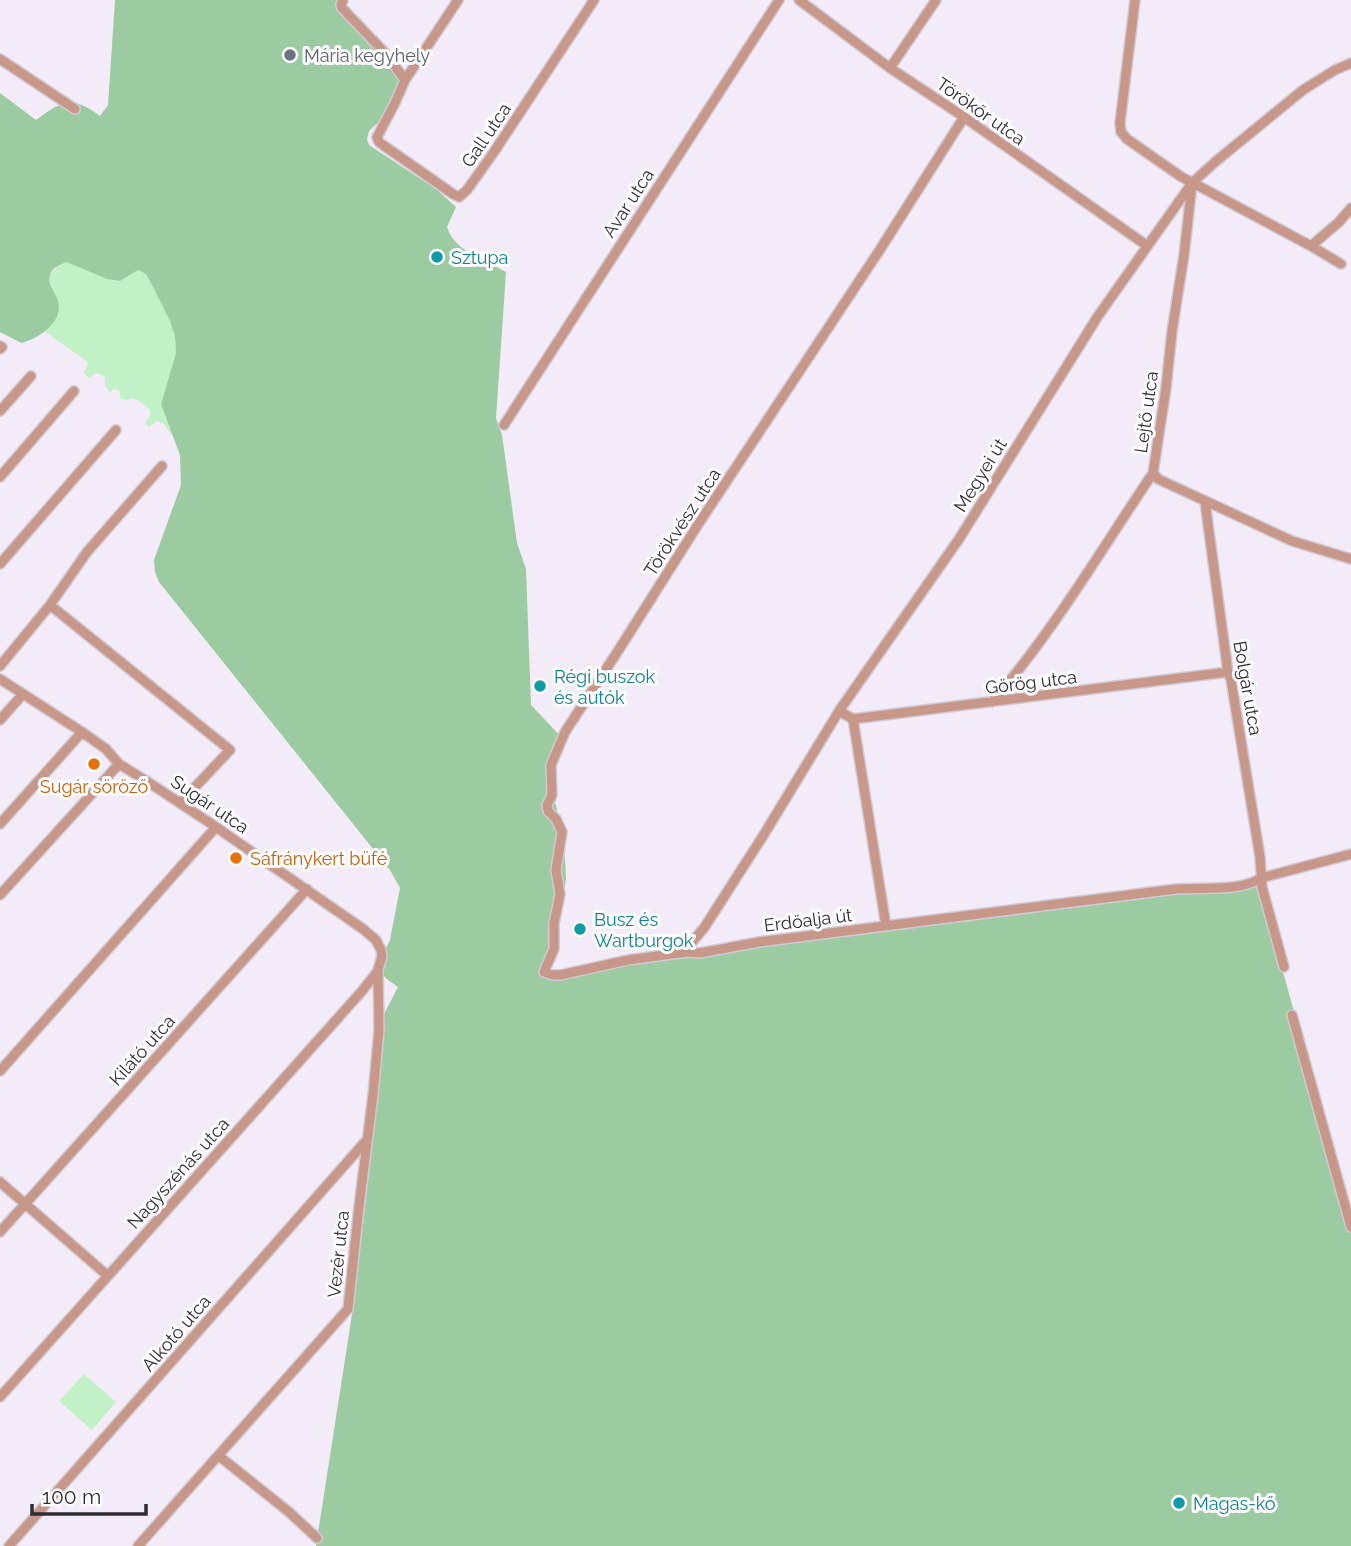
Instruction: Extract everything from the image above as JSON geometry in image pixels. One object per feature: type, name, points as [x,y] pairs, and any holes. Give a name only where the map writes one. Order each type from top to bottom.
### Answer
[{"type":"street","points":[[343,0],[342,8],[387,55],[405,80],[458,0]]},
{"type":"street","name":"Gall utca","points":[[405,80],[378,133],[378,140],[455,196],[461,196],[494,152],[594,0]]},
{"type":"street","name":"Avar utca","points":[[504,425],[779,0]]},
{"type":"street","name":"Törökőr utca","points":[[799,0],[890,68],[1146,245]]},
{"type":"street","points":[[890,68],[936,0]]},
{"type":"street","points":[[1135,0],[1120,123],[1121,131],[1127,139],[1180,176],[1341,264]]},
{"type":"street","points":[[0,59],[75,109]]},
{"type":"street","name":"Megyei út","points":[[689,952],[692,942],[704,928],[763,836],[839,711],[959,540],[1098,316],[1192,183],[1303,90],[1351,63]]},
{"type":"street","name":"Törökvész utca","points":[[544,972],[554,949],[554,923],[561,894],[556,867],[562,832],[547,806],[552,795],[551,765],[565,732],[964,117]]},
{"type":"street","name":"Lejtő utca","points":[[1192,183],[1153,473],[1158,480],[1301,544],[1351,559]]},
{"type":"street","points":[[1311,246],[1351,208]]},
{"type":"street","points":[[0,411],[31,376]]},
{"type":"street","points":[[0,477],[74,391]]},
{"type":"street","points":[[0,564],[116,430]]},
{"type":"street","points":[[0,666],[50,605],[87,552],[162,466]]},
{"type":"street","points":[[992,702],[1016,676],[1153,473]]},
{"type":"street","name":"Bolgár utca","points":[[1205,502],[1228,672],[1260,857],[1263,892],[1284,967]]},
{"type":"street","points":[[50,605],[230,750],[180,803]]},
{"type":"street","name":"Görög utca","points":[[853,719],[1228,672]]},
{"type":"street","name":"Sugár utca","points":[[0,679],[82,732],[106,749],[119,764],[216,827],[363,929],[379,944],[382,956],[378,970]]},
{"type":"street","points":[[0,720],[23,694]]},
{"type":"street","points":[[839,711],[853,719],[886,926]]},
{"type":"street","points":[[0,824],[82,732]]},
{"type":"street","points":[[0,895],[119,764]]},
{"type":"street","points":[[0,1071],[216,827]]},
{"type":"street","name":"Erdőalja út","points":[[544,972],[561,975],[628,960],[689,952],[700,954],[759,942],[1175,889],[1239,886],[1351,854]]},
{"type":"street","name":"Kilátó utca","points":[[0,1232],[307,889]]},
{"type":"street","name":"Vezér utca","points":[[138,1546],[348,1309],[379,1030],[378,970]]},
{"type":"street","name":"Nagyszénás utca","points":[[0,1397],[378,970]]},
{"type":"street","points":[[1293,1016],[1351,1227]]},
{"type":"street","name":"Alkotó utca","points":[[9,1546],[367,1140]]},
{"type":"street","points":[[0,1182],[108,1276]]},
{"type":"street","points":[[219,1456],[317,1538]]},
{"type":"green space","points":[[115,0],[340,0],[338,9],[400,80],[380,121],[369,131],[369,145],[436,189],[456,207],[447,227],[450,235],[471,254],[506,272],[496,418],[502,435],[517,543],[526,569],[531,705],[563,739],[557,753],[551,784],[564,841],[566,878],[560,923],[544,972],[550,974],[743,945],[1230,887],[1261,878],[1282,968],[1351,1219],[1351,1546],[316,1546],[353,1308],[372,1148],[383,1016],[398,987],[378,970],[390,940],[400,888],[390,870],[159,582],[154,560],[181,485],[180,455],[161,404],[176,353],[175,336],[170,321],[146,274],[138,270],[120,281],[107,279],[66,262],[54,269],[50,275],[59,309],[48,328],[35,338],[21,343],[0,332],[0,93],[36,120],[53,108],[67,103],[82,105],[100,116],[108,105]]},
{"type":"green space","points":[[66,262],[107,279],[120,281],[138,270],[146,274],[175,336],[176,353],[161,404],[175,440],[164,424],[157,421],[149,427],[145,423],[150,416],[150,410],[138,400],[120,399],[120,391],[114,389],[110,392],[105,386],[105,377],[97,373],[89,378],[84,373],[88,362],[44,331],[50,326],[58,301],[50,283],[51,274]]},
{"type":"green space","points":[[84,1374],[116,1402],[92,1430],[59,1401]]},
{"type":"place","name":"Mária kegyhely","points":[[290,55]]},
{"type":"place","name":"Sztupa","points":[[437,257]]},
{"type":"place","name":"Régi buszok és autók","points":[[540,686]]},
{"type":"place","name":"Sugár söröző","points":[[94,764]]},
{"type":"place","name":"Sáfránykert büfé","points":[[236,858]]},
{"type":"place","name":"Busz és Wartburgok","points":[[580,929]]},
{"type":"place","name":"Magas-kő","points":[[1179,1503]]}]
